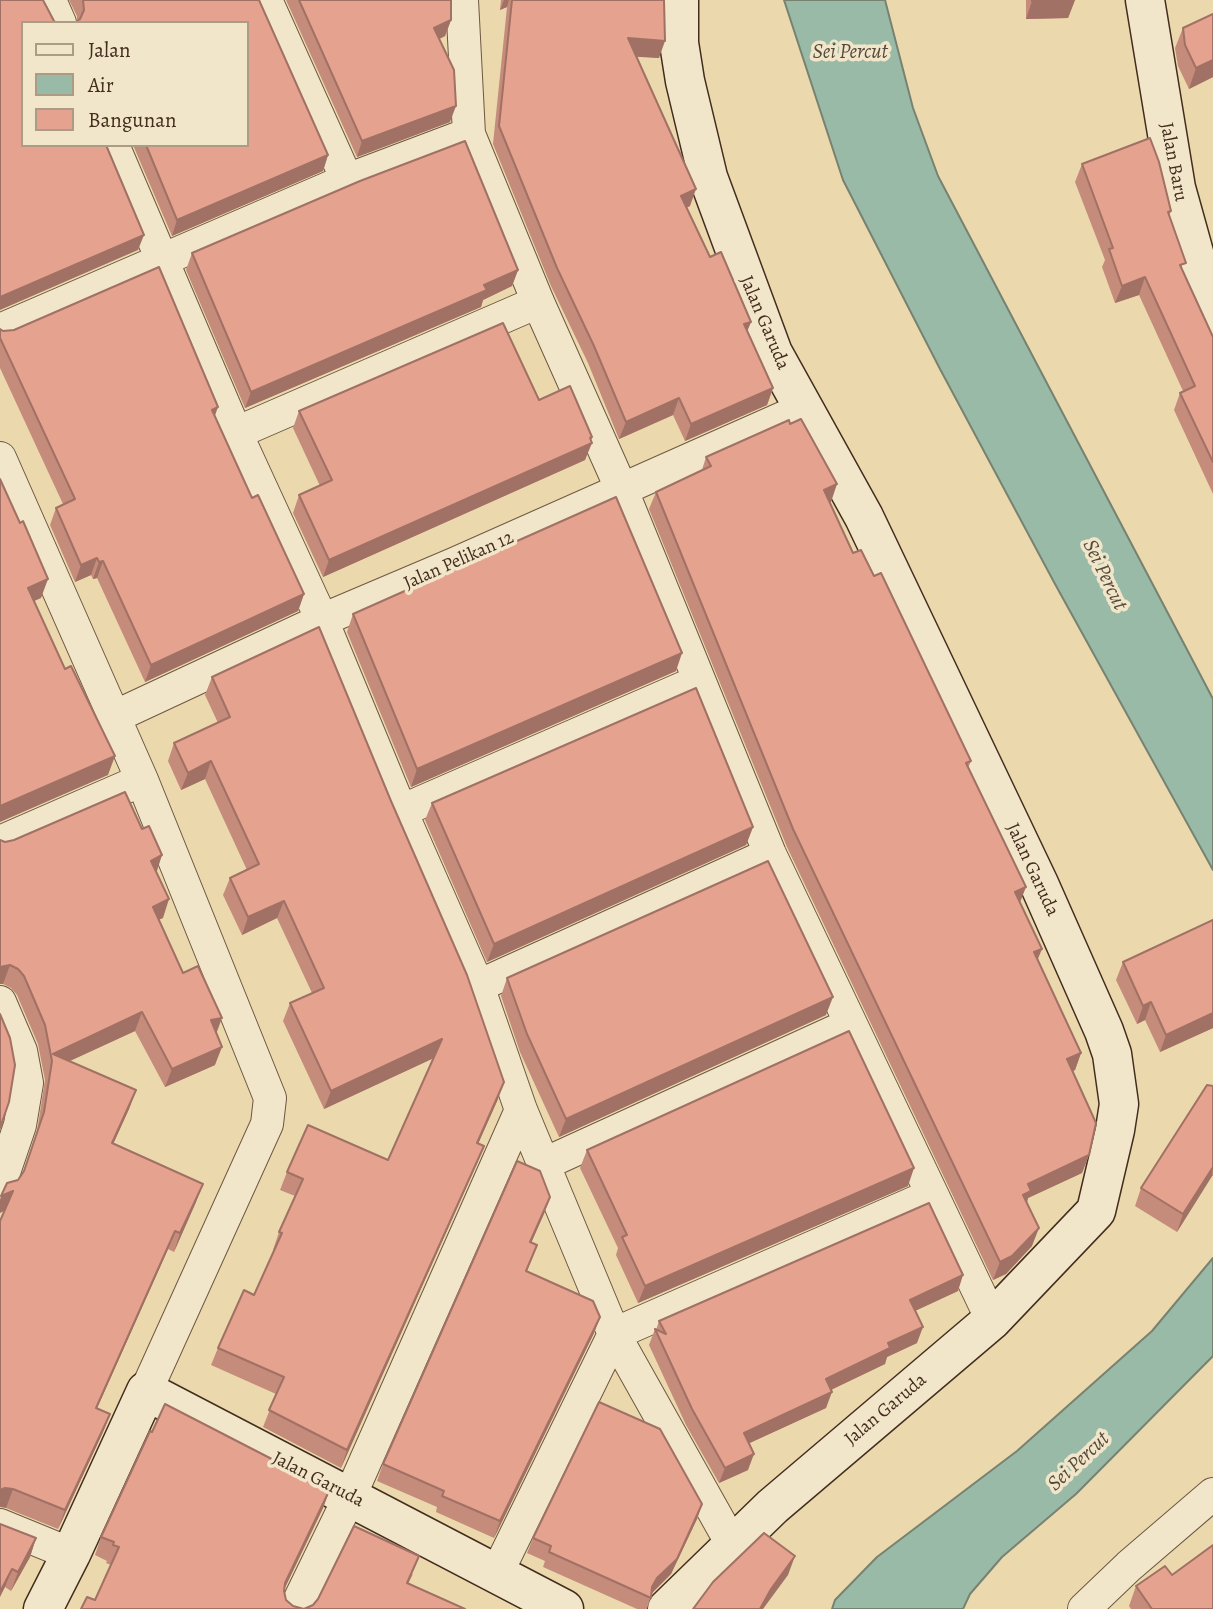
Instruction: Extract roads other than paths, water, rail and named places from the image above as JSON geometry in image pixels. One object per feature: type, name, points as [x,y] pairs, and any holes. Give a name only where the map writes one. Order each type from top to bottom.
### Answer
[{"type":"street","points":[[50,0],[59,21]]},
{"type":"street","points":[[266,0],[346,180]]},
{"type":"street","name":"Jalan Garuda","points":[[667,1609],[773,1506],[992,1320],[1096,1211],[1119,1104],[1112,1054],[1104,1031],[1039,884],[863,517],[773,353],[708,177],[685,81],[679,43],[679,0]]},
{"type":"street","name":"Jalan Baru","points":[[1145,0],[1175,188],[1213,321]]},
{"type":"street","points":[[461,1],[469,134],[538,302],[621,488],[770,854],[992,1320]]},
{"type":"street","points":[[0,330],[346,180],[469,134]]},
{"type":"street","points":[[114,147],[236,433],[322,620],[401,811],[478,986],[521,1110],[614,1334],[733,1546]]},
{"type":"street","points":[[236,433],[538,302]]},
{"type":"street","name":"Jalan Pelikan 12","points":[[114,717],[322,620],[805,408]]},
{"type":"street","points":[[0,458],[142,780],[270,1097],[267,1124],[71,1554],[43,1609]]},
{"type":"street","points":[[401,811],[699,681]]},
{"type":"street","points":[[0,842],[142,780]]},
{"type":"street","points":[[478,986],[770,854]]},
{"type":"street","points":[[0,1002],[21,1051],[27,1083],[20,1125],[0,1184]]},
{"type":"street","points":[[544,1164],[851,1024]]},
{"type":"street","points":[[295,1609],[350,1496],[521,1110]]},
{"type":"street","points":[[496,1575],[614,1334],[932,1195]]},
{"type":"street","name":"Jalan Garuda","points":[[146,1391],[350,1496],[496,1575],[542,1604]]},
{"type":"street","points":[[1084,1609],[1129,1566],[1213,1494]]},
{"type":"street","points":[[0,1525],[71,1554]]},
{"type":"water","name":"Sei Percut","points":[[784,0],[885,0],[913,108],[938,176],[1213,699],[1213,870],[1055,584],[843,180]]},
{"type":"water","name":"Sei Percut","points":[[1213,1258],[1213,1356],[1076,1494],[1002,1557],[970,1594],[963,1609],[832,1609],[835,1600],[877,1557],[1017,1451],[1152,1331]]}]
